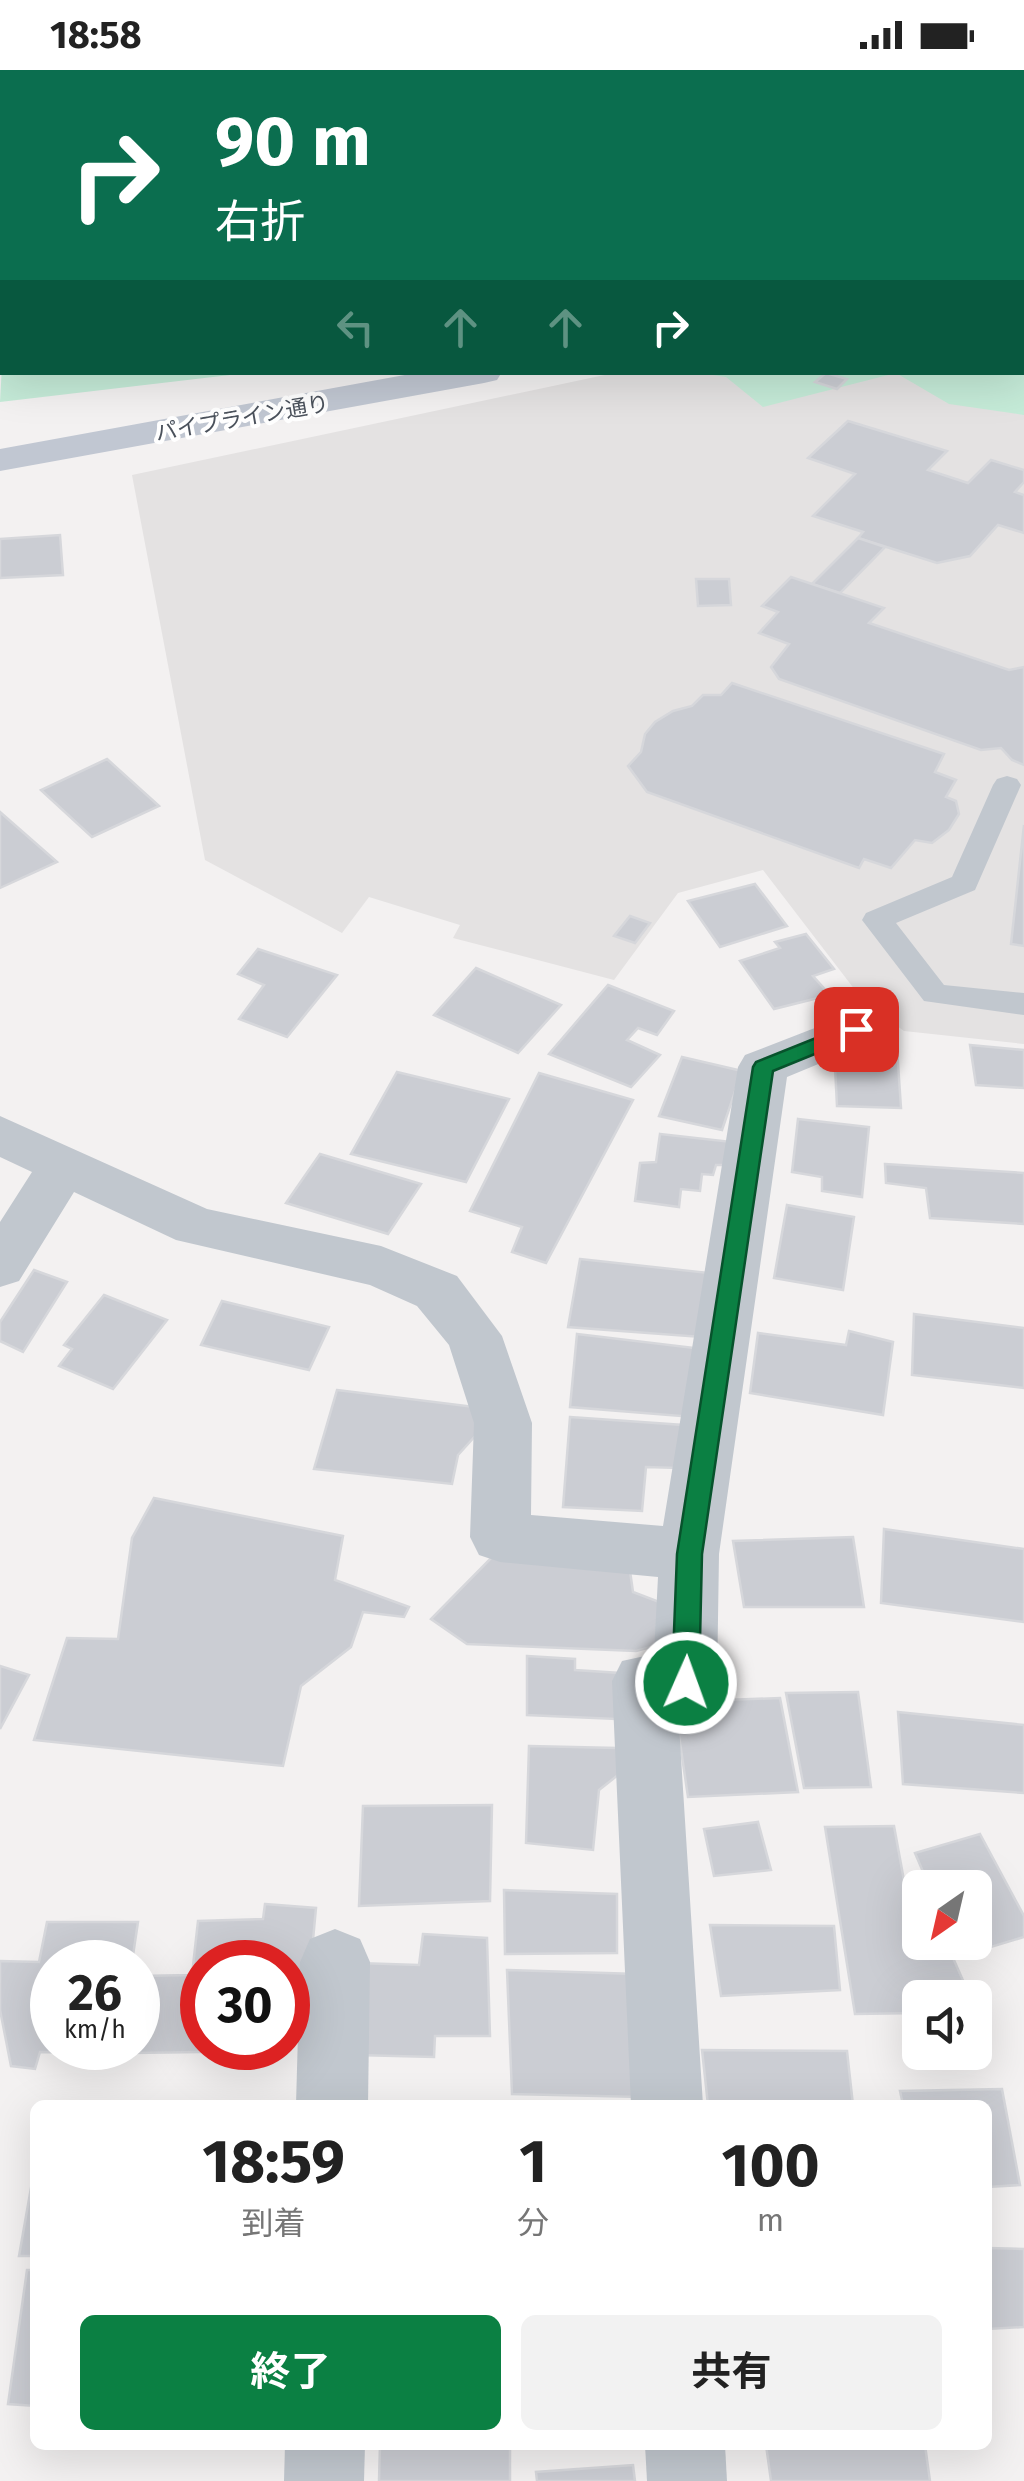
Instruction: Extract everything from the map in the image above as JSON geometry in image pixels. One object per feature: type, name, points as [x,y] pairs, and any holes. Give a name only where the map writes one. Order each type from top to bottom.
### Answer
[{"type":"main road","name":"パイプライン通り","points":[[0,460],[468,375]]},
{"type":"street","points":[[667,2100],[644,1681],[686,1683],[689,1554],[764,1067],[856,1029]]},
{"type":"street","points":[[0,1135],[195,1226],[381,1267],[437,1291],[474,1336],[504,1424],[500,1537],[689,1554]]},
{"type":"street","points":[[0,1266],[63,1167]]},
{"type":"street","points":[[332,2100],[335,1962]]},
{"type":"street","points":[[324,2481],[325,2450]]},
{"type":"street","points":[[685,2450],[687,2481]]},
{"type":"lane","points":[[1007,784],[964,883],[877,920],[935,994],[1024,1004]]},
{"type":"shaded area","points":[[605,375],[1024,375],[1024,1044],[904,1031],[865,1003],[763,870],[678,893],[614,980],[453,938],[460,925],[369,897],[342,933],[205,860],[132,475]]},
{"type":"green space","points":[[1,375],[230,375],[0,402]]},
{"type":"green space","points":[[713,375],[888,375],[763,407],[726,377]]},
{"type":"green space","points":[[899,375],[1024,375],[1024,415],[949,404]]},
{"type":"building","points":[[824,375],[847,379],[837,389],[815,382]]},
{"type":"building","points":[[848,421],[947,451],[928,470],[968,483],[991,460],[1024,470],[1024,482],[1015,492],[1024,495],[1024,533],[998,525],[970,556],[937,563],[858,538],[863,532],[813,516],[855,474],[808,458]]},
{"type":"building","points":[[60,535],[63,575],[0,578],[0,539]]},
{"type":"building","points":[[858,538],[885,547],[840,593],[812,584]]},
{"type":"building","points":[[791,577],[884,608],[869,623],[1009,670],[1024,667],[1024,765],[1012,760],[1001,748],[981,750],[779,679],[771,667],[789,644],[759,633],[778,612],[762,606]]},
{"type":"building","points":[[696,579],[729,579],[731,605],[698,606]]},
{"type":"building","points":[[732,683],[944,754],[935,772],[956,780],[946,797],[956,801],[959,814],[949,830],[932,843],[915,840],[891,868],[864,859],[859,868],[647,792],[628,766],[641,752],[645,734],[673,711],[692,706],[703,695],[721,695]]},
{"type":"building","points":[[107,759],[159,806],[92,837],[41,790]]},
{"type":"building","points":[[0,812],[57,862],[0,888]]},
{"type":"building","points":[[1024,825],[1024,946],[1011,944]]},
{"type":"building","points":[[755,884],[787,926],[720,947],[688,901]]},
{"type":"building","points":[[630,916],[650,923],[635,943],[614,936]]},
{"type":"building","points":[[806,934],[834,969],[813,976],[830,995],[774,1009],[740,961],[780,948],[775,942]]},
{"type":"building","points":[[258,949],[337,975],[287,1037],[239,1019],[264,985],[238,974]]},
{"type":"building","points":[[476,968],[561,1005],[518,1053],[434,1015]]},
{"type":"building","points":[[608,985],[674,1011],[657,1035],[638,1028],[627,1040],[660,1055],[631,1087],[549,1054]]},
{"type":"building","points":[[896,1033],[901,1108],[837,1106],[834,1047]]},
{"type":"building","points":[[970,1045],[1024,1050],[1024,1088],[976,1085]]},
{"type":"building","points":[[682,1057],[742,1071],[722,1130],[659,1116]]},
{"type":"building","points":[[397,1072],[509,1099],[466,1182],[351,1154]]},
{"type":"building","points":[[539,1073],[633,1100],[546,1263],[512,1252],[522,1227],[470,1211]]},
{"type":"building","points":[[798,1119],[869,1127],[862,1197],[822,1191],[822,1177],[792,1172]]},
{"type":"building","points":[[660,1134],[732,1142],[727,1165],[716,1165],[713,1175],[702,1174],[700,1191],[681,1189],[679,1207],[635,1201],[640,1163],[656,1162]]},
{"type":"building","points":[[320,1154],[421,1184],[388,1234],[286,1203]]},
{"type":"building","points":[[885,1164],[1024,1173],[1024,1224],[930,1218],[926,1188],[886,1183]]},
{"type":"building","points":[[787,1205],[854,1217],[843,1290],[774,1278]]},
{"type":"building","points":[[580,1259],[709,1273],[701,1337],[568,1327]]},
{"type":"building","points":[[34,1270],[67,1282],[23,1352],[0,1341],[0,1322]]},
{"type":"building","points":[[104,1295],[167,1320],[113,1389],[59,1366],[72,1349],[64,1345]]},
{"type":"building","points":[[222,1301],[329,1327],[309,1370],[201,1345]]},
{"type":"building","points":[[914,1314],[1024,1328],[1024,1388],[912,1375]]},
{"type":"building","points":[[849,1331],[893,1342],[883,1415],[750,1393],[758,1333],[846,1345]]},
{"type":"building","points":[[577,1334],[703,1349],[693,1417],[570,1407]]},
{"type":"building","points":[[337,1390],[483,1408],[477,1434],[458,1455],[452,1484],[314,1469]]},
{"type":"building","points":[[570,1417],[683,1425],[678,1468],[646,1467],[642,1511],[563,1507]]},
{"type":"building","points":[[154,1498],[343,1536],[335,1580],[409,1607],[404,1617],[363,1612],[351,1647],[301,1686],[283,1766],[34,1740],[67,1638],[118,1639],[132,1538]]},
{"type":"building","points":[[884,1529],[1024,1549],[1024,1622],[881,1603]]},
{"type":"building","points":[[853,1537],[864,1607],[744,1607],[733,1541]]},
{"type":"building","points":[[495,1554],[629,1564],[633,1592],[670,1606],[670,1642],[636,1651],[467,1644],[431,1619]]},
{"type":"building","points":[[527,1656],[575,1659],[575,1670],[620,1673],[616,1719],[527,1715]]},
{"type":"building","points":[[0,1666],[29,1675],[0,1729]]},
{"type":"building","points":[[858,1692],[871,1787],[804,1788],[786,1693]]},
{"type":"building","points":[[780,1698],[798,1792],[688,1797],[674,1702]]},
{"type":"building","points":[[898,1712],[1024,1725],[1024,1793],[903,1784]]},
{"type":"building","points":[[529,1746],[617,1748],[618,1775],[599,1790],[593,1850],[526,1843]]},
{"type":"building","points":[[492,1805],[490,1901],[359,1906],[363,1806]]},
{"type":"building","points":[[758,1822],[771,1870],[714,1876],[704,1829]]},
{"type":"building","points":[[894,1826],[902,1870],[902,1960],[954,1960],[963,1980],[902,1980],[902,2013],[855,2014],[825,1827]]},
{"type":"building","points":[[980,1834],[1024,1916],[1024,1937],[992,1947],[992,1870],[922,1870],[915,1853]]},
{"type":"building","points":[[504,1890],[617,1894],[617,1953],[505,1954]]},
{"type":"building","points":[[265,1904],[316,1908],[310,1972],[310,1940],[196,1940],[198,1921],[263,1919]]},
{"type":"building","points":[[47,1922],[138,1922],[135,1940],[43,1940]]},
{"type":"building","points":[[710,1925],[834,1926],[840,1990],[721,1996]]},
{"type":"building","points":[[423,1934],[487,1938],[490,2036],[435,2036],[434,2057],[356,2055],[359,1963],[419,1965]]},
{"type":"building","points":[[0,1961],[30,1962],[30,2068],[11,2066],[0,2010]]},
{"type":"building","points":[[507,1970],[637,1974],[641,2097],[512,2094]]},
{"type":"building","points":[[180,1975],[180,2052],[160,2053],[160,1976]]},
{"type":"building","points":[[702,2050],[847,2051],[852,2100],[707,2100]]},
{"type":"building","points":[[1002,2089],[1020,2185],[992,2187],[992,2100],[902,2100],[900,2091]]},
{"type":"building","points":[[30,2193],[30,2256],[19,2256]]},
{"type":"building","points":[[992,2248],[1024,2249],[1024,2327],[992,2329]]},
{"type":"building","points":[[27,2270],[30,2270],[30,2406],[8,2404]]},
{"type":"building","points":[[380,2450],[510,2450],[510,2481],[379,2481]]},
{"type":"building","points":[[767,2450],[926,2450],[930,2481],[771,2481]]},
{"type":"building","points":[[633,2465],[635,2481],[537,2481],[536,2472]]},
{"type":"route","points":[[686,1683],[689,1554],[764,1067],[856,1029]]}]
